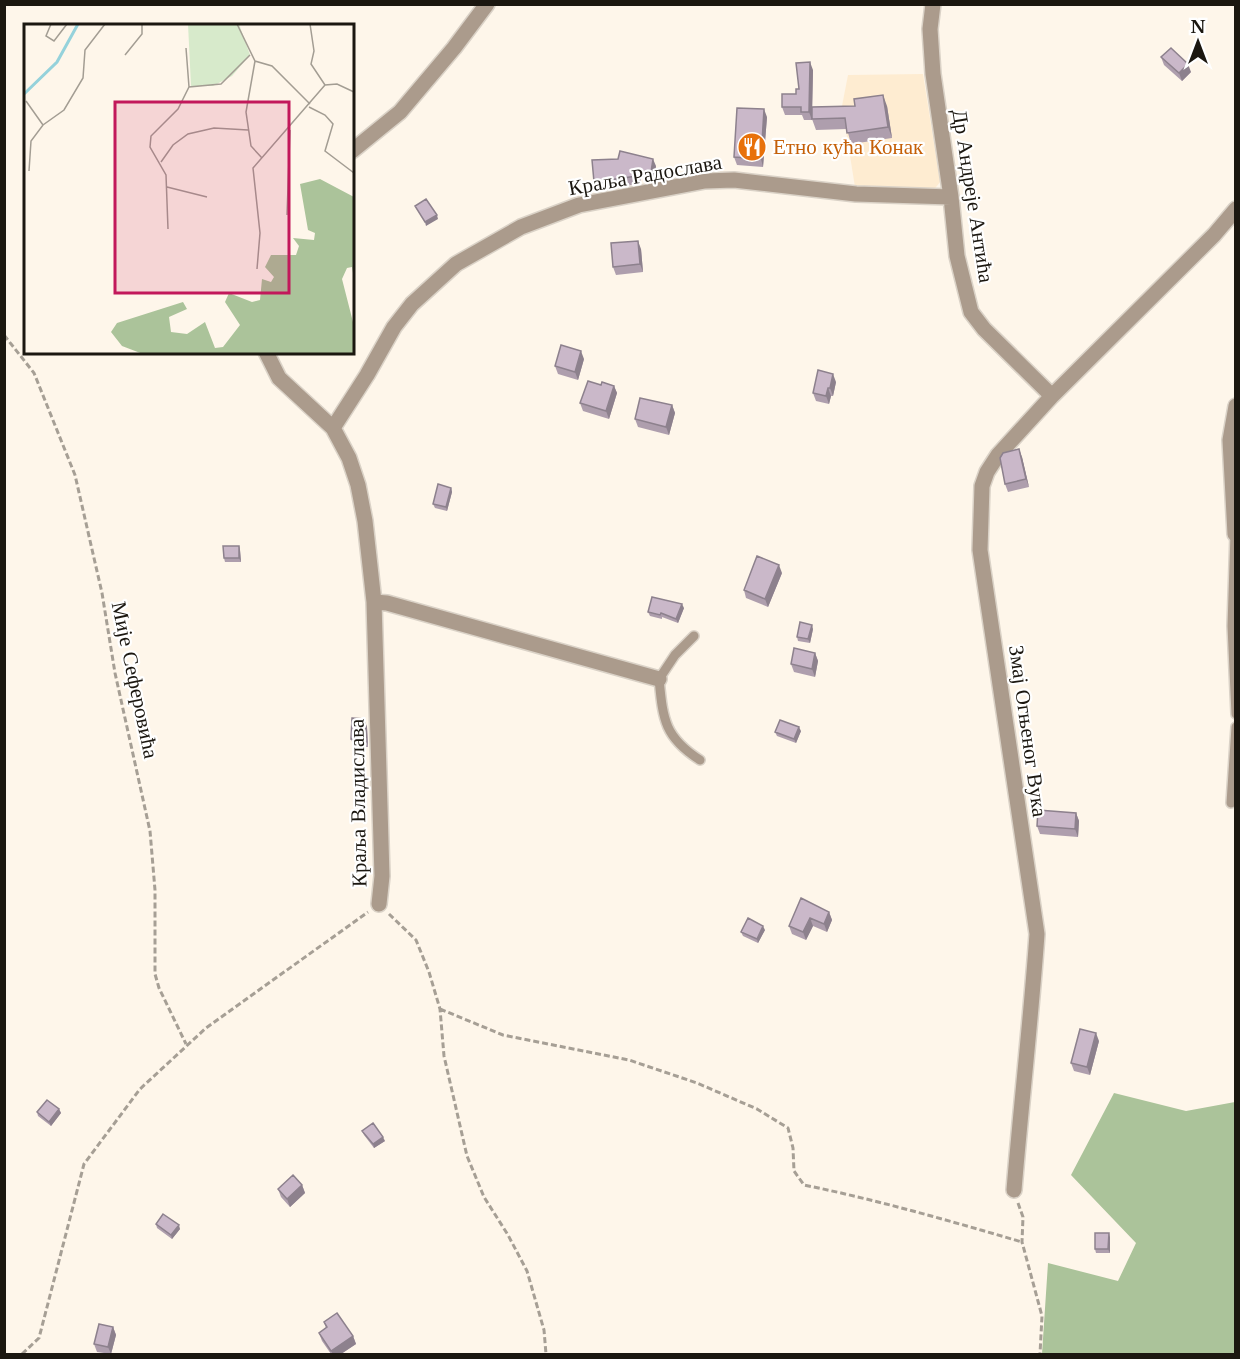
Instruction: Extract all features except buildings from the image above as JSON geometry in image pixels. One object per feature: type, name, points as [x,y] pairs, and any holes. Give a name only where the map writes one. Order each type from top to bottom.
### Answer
[{"type":"street","points":[[354,149],[400,112],[454,48],[487,4]]},
{"type":"street","name":"Др Андреје Антића","points":[[933,4],[930,29],[933,74],[957,256],[971,312],[984,329],[1052,396]]},
{"type":"street","name":"Краља Радослава","points":[[333,428],[368,375],[394,327],[412,304],[456,264],[531,223],[579,205],[705,181],[734,180],[856,194],[951,197]]},
{"type":"street","name":"Змај Огњеног Вука","points":[[1014,1190],[1021,1097],[1029,1044],[1037,934],[980,550],[981,486],[998,455],[1052,396],[1214,235],[1236,209]]},
{"type":"street","name":"Краља Владислава","points":[[267,354],[279,378],[333,428],[350,458],[358,485],[365,521],[374,602],[382,876],[379,904]]},
{"type":"street","points":[[1235,534],[1230,440],[1236,406]]},
{"type":"street","points":[[374,602],[387,603],[659,679]]},
{"type":"lane","points":[[1235,534],[1232,626],[1236,714]]},
{"type":"lane","points":[[694,636],[675,655],[659,679],[662,711],[674,739],[700,760]]},
{"type":"lane","points":[[1231,803],[1236,727]]},
{"type":"path","name":"Мије Сеферовића","points":[[4,335],[34,373],[75,475],[150,831],[155,890],[155,974],[159,988],[186,1044]]},
{"type":"path","points":[[22,1354],[39,1338],[84,1164],[140,1089],[186,1044],[206,1028],[379,904]]},
{"type":"path","name":"Краља Владислава","points":[[379,904],[416,940],[429,972],[440,1009],[444,1056],[467,1156],[484,1197],[527,1270],[544,1330],[546,1354]]},
{"type":"path","points":[[440,1009],[503,1035],[629,1060],[697,1083],[757,1109],[788,1128],[793,1148],[794,1171],[804,1185],[897,1207],[1022,1242]]},
{"type":"path","points":[[1014,1190],[1023,1217],[1022,1242],[1042,1316],[1040,1354]]},
{"type":"shaded area","points":[[923,74],[940,182],[933,191],[855,187],[842,106],[848,75]]},
{"type":"green space","points":[[1114,1093],[1186,1111],[1235,1102],[1235,1354],[1042,1354],[1048,1263],[1118,1281],[1136,1243],[1071,1175]]},
{"type":"place","name":"Етно кућа Конак","points":[[752,147]]}]
